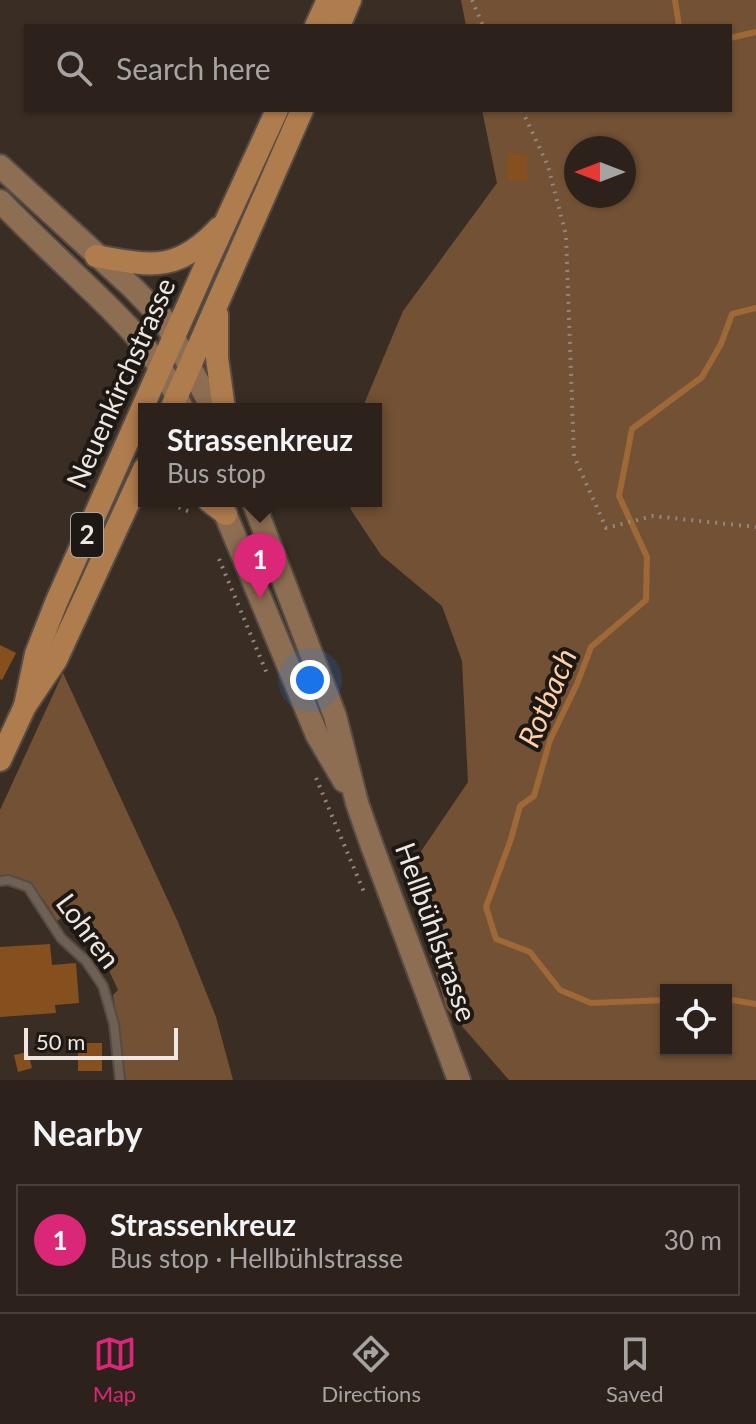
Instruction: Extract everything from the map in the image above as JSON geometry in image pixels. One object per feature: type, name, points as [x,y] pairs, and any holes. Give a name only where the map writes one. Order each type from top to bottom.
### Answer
[{"type":"main road","points":[[317,24],[328,0]]},
{"type":"main road","points":[[340,24],[350,0]]},
{"type":"main road","name":"Neuenkirchstrasse","points":[[145,403],[276,112]]},
{"type":"main road","name":"Neuenkirchstrasse","points":[[178,403],[189,366],[301,112]]},
{"type":"main road","points":[[0,166],[164,320],[210,403]]},
{"type":"main road","points":[[0,201],[119,317],[153,355],[176,403]]},
{"type":"main road","points":[[96,256],[140,264],[162,264],[194,251],[226,222]]},
{"type":"main road","points":[[218,304],[217,358],[223,403]]},
{"type":"main road","name":"Neuenkirchstrasse","points":[[25,706],[36,654],[56,603],[138,419]]},
{"type":"main road","name":"Neuenkirchstrasse","points":[[25,706],[56,660],[135,505]]},
{"type":"main road","name":"Hellbühlstrasse","points":[[255,507],[335,716],[357,803],[459,1080]]},
{"type":"main road","name":"Hellbühlstrasse","points":[[213,508],[317,735],[357,803]]},
{"type":"main road","name":"2","points":[[0,760],[25,706]]},
{"type":"lane","name":"Lohren","points":[[0,881],[8,880],[28,887],[61,938],[86,961],[103,986],[114,1024],[120,1080]]},
{"type":"path","points":[[472,0],[482,24]]},
{"type":"path","points":[[523,112],[548,166],[566,235],[574,456],[606,528],[653,516],[756,527]]},
{"type":"path","points":[[178,507],[213,508]]},
{"type":"path","points":[[217,555],[270,683]]},
{"type":"path","points":[[313,773],[368,902]]},
{"type":"shaded area","points":[[461,0],[756,0],[756,1080],[509,1080],[446,1008],[407,872],[468,782],[462,661],[442,606],[381,555],[351,507],[382,507],[382,403],[365,403],[403,311],[497,183],[482,112],[732,112],[732,24],[466,24]]},
{"type":"shaded area","points":[[63,673],[178,922],[216,1017],[233,1080],[126,1080],[113,995],[118,990],[107,966],[64,916],[57,921],[28,883],[0,875],[0,810]]},
{"type":"building","points":[[507,153],[527,154],[527,181],[507,180]]},
{"type":"building","points":[[0,645],[16,653],[2,680],[0,679]]},
{"type":"building","points":[[50,944],[52,965],[76,963],[79,1003],[55,1005],[56,1013],[0,1017],[0,947]]},
{"type":"building","points":[[78,1043],[102,1043],[102,1071],[78,1071]]},
{"type":"building","points":[[28,1052],[32,1068],[18,1072],[14,1055]]},
{"type":"waterway","name":"Rotbach","points":[[675,0],[679,24]]},
{"type":"waterway","name":"Rotbach","points":[[732,38],[756,32]]},
{"type":"waterway","name":"Rotbach","points":[[660,1000],[591,1003],[560,990],[530,952],[496,939],[486,907],[520,806],[534,796],[550,740],[591,647],[646,600],[647,557],[619,496],[632,429],[702,377],[721,344],[732,314],[756,308]]},
{"type":"waterway","name":"Rotbach","points":[[732,1000],[756,1004]]},
{"type":"place","name":"Strassenkreuz","points":[[260,599]]}]
